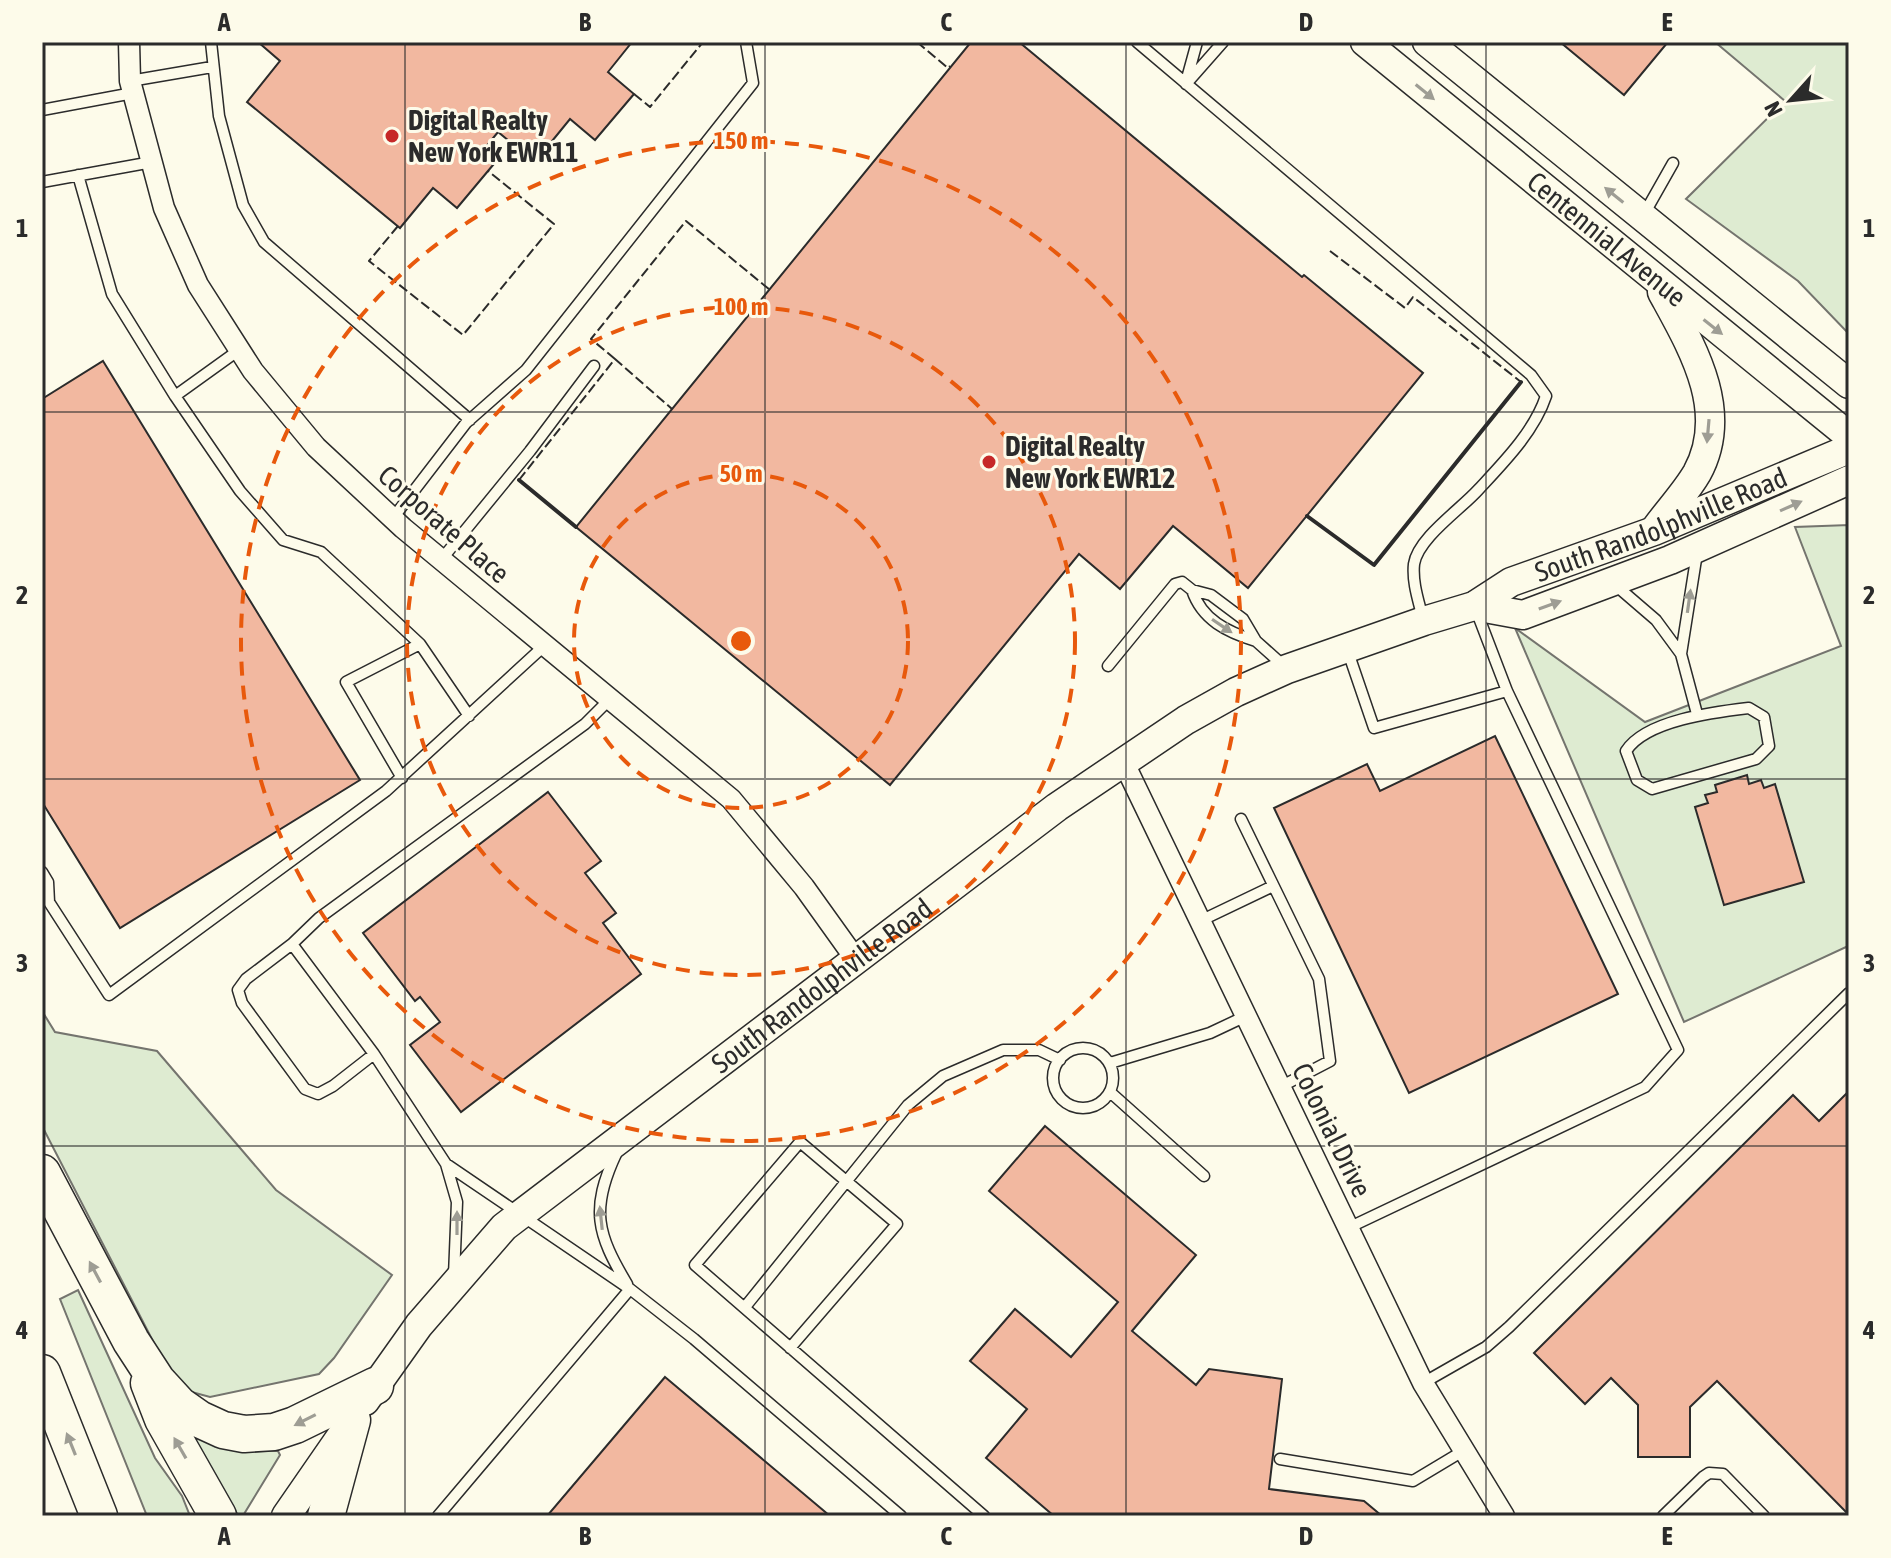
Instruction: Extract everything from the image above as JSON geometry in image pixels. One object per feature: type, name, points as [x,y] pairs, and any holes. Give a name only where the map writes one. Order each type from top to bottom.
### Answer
[{"type":"highway","points":[[42,1173],[131,1341],[157,1381],[179,1405],[199,1419],[223,1430],[244,1434],[274,1432],[375,1386]]},
{"type":"highway","points":[[131,1341],[163,1419],[218,1516]]},
{"type":"highway","points":[[42,1373],[99,1516]]},
{"type":"highway","points":[[326,1516],[352,1420]]},
{"type":"main road","name":"Centennial Avenue","points":[[1365,42],[1849,436]]},
{"type":"main road","name":"Centennial Avenue","points":[[1433,43],[1849,384]]},
{"type":"main road","points":[[1654,531],[1697,473],[1711,433],[1707,388],[1693,349],[1656,281]]},
{"type":"main road","name":"South Randolphville Road","points":[[286,1516],[375,1386],[453,1283],[519,1215],[1057,807],[1123,761],[1186,720],[1236,692],[1287,669],[1474,606],[1511,582],[1654,531],[1849,449]]},
{"type":"main road","name":"South Randolphville Road","points":[[1474,606],[1523,615],[1698,548],[1849,480]]},
{"type":"street","name":"Corporate Place","points":[[129,42],[132,87],[164,208],[198,285],[253,371],[316,447],[393,518],[731,799],[804,887],[857,961]]},
{"type":"street","name":"Colonial Drive","points":[[1123,761],[1423,1383],[1504,1516]]},
{"type":"lane","points":[[211,42],[219,116],[243,205],[264,242],[470,420]]},
{"type":"lane","points":[[393,518],[470,420],[526,370],[753,83],[746,42]]},
{"type":"lane","points":[[1137,42],[1286,170],[1381,245],[1531,375],[1546,396],[1538,418],[1476,492],[1437,526],[1414,561],[1415,585],[1424,621]]},
{"type":"lane","points":[[1186,84],[1197,42]]},
{"type":"lane","points":[[1186,84],[1223,42]]},
{"type":"lane","points":[[42,110],[212,67]]},
{"type":"lane","points":[[42,182],[152,162]]},
{"type":"lane","points":[[1642,217],[1673,163]]},
{"type":"lane","points":[[78,175],[112,294],[175,396],[240,491],[283,540],[321,552],[420,644],[469,716]]},
{"type":"lane","points":[[175,396],[239,350]]},
{"type":"lane","points":[[441,560],[594,366]]},
{"type":"lane","points":[[1681,654],[1698,548]]},
{"type":"lane","points":[[1108,666],[1175,584],[1182,582],[1192,590],[1211,595],[1243,619],[1256,641],[1287,669]]},
{"type":"lane","points":[[1611,582],[1656,620],[1681,654],[1697,714]]},
{"type":"lane","points":[[1192,590],[1198,607],[1216,622],[1235,634],[1256,641]]},
{"type":"lane","points":[[1348,1228],[1645,1087],[1678,1050],[1507,691],[1474,606]]},
{"type":"lane","points":[[402,778],[346,682],[420,644]]},
{"type":"lane","points":[[42,872],[48,882],[49,902],[109,995],[402,778],[544,646]]},
{"type":"lane","points":[[1347,647],[1374,728],[1507,691]]},
{"type":"lane","points":[[374,1054],[326,1090],[318,1094],[305,1089],[242,1003],[238,990],[246,979],[292,944],[319,918],[585,724],[611,698]]},
{"type":"lane","points":[[1749,708],[1764,717],[1769,746],[1756,759],[1652,789],[1637,780],[1626,751],[1634,738],[1697,714],[1749,708]]},
{"type":"lane","points":[[1241,819],[1319,979],[1330,1061],[1280,1087]]},
{"type":"lane","points":[[1200,921],[1273,886]]},
{"type":"lane","points":[[292,944],[374,1054],[446,1164],[457,1202],[453,1283]]},
{"type":"lane","points":[[1423,1383],[1486,1347],[1509,1327],[1849,993]]},
{"type":"lane","points":[[1110,1063],[1210,1033],[1246,1016]]},
{"type":"lane","points":[[1076,1049],[1095,1050],[1110,1063],[1113,1082],[1110,1092],[1096,1105],[1086,1107],[1068,1103],[1055,1088],[1054,1078],[1060,1060],[1076,1049]]},
{"type":"lane","points":[[745,1307],[908,1105],[943,1076],[1003,1050],[1039,1050],[1060,1060]]},
{"type":"lane","points":[[1110,1092],[1204,1176]]},
{"type":"lane","points":[[624,1136],[604,1178],[599,1198],[600,1226],[609,1254],[630,1289]]},
{"type":"lane","points":[[790,1348],[897,1224],[800,1142],[695,1265],[745,1307],[790,1348],[984,1516]]},
{"type":"lane","points":[[446,1164],[630,1289],[694,1339],[901,1516]]},
{"type":"lane","points":[[438,1516],[630,1289]]},
{"type":"lane","points":[[1280,1459],[1413,1481],[1463,1451]]},
{"type":"lane","points":[[1663,1516],[1703,1477],[1716,1472],[1723,1474],[1764,1516]]},
{"type":"green space","points":[[1715,42],[1849,42],[1849,334],[1798,281],[1686,199],[1785,101]]},
{"type":"green space","points":[[1849,525],[1849,950],[1846,947],[1684,1022],[1515,628],[1645,722],[1841,646],[1795,527]]},
{"type":"green space","points":[[42,1011],[55,1032],[157,1051],[276,1190],[392,1275],[334,1358],[319,1374],[210,1397],[188,1391],[171,1376],[42,1126]]},
{"type":"green space","points":[[78,1290],[155,1458],[182,1496],[190,1516],[147,1516],[60,1299]]},
{"type":"green space","points":[[179,1423],[249,1450],[278,1451],[280,1455],[244,1514],[238,1515]]},
{"type":"building","name":"Digital Realty New York EWR11","points":[[258,42],[632,42],[608,72],[634,94],[595,140],[570,119],[535,162],[498,132],[480,154],[493,165],[457,208],[433,188],[400,228],[247,102],[280,61]]},
{"type":"building","name":"Digital Realty New York EWR12","points":[[971,42],[1019,42],[1302,277],[1304,275],[1423,373],[1248,588],[1173,526],[1120,589],[1079,554],[890,785],[576,527]]},
{"type":"building","points":[[1560,42],[1668,42],[1624,95]]},
{"type":"building","points":[[103,361],[360,780],[120,928],[42,802],[42,399]]},
{"type":"building","points":[[1495,736],[1618,994],[1409,1093],[1274,808],[1367,764],[1380,791]]},
{"type":"building","points":[[1747,775],[1749,784],[1761,780],[1764,788],[1775,784],[1804,882],[1724,905],[1695,807],[1708,803],[1705,795],[1717,792],[1715,785]]},
{"type":"building","points":[[548,792],[601,861],[585,873],[616,913],[603,923],[641,974],[461,1112],[410,1045],[440,1022],[420,997],[415,1001],[363,933]]},
{"type":"building","points":[[1849,1091],[1849,1515],[1717,1381],[1690,1407],[1690,1457],[1638,1457],[1638,1405],[1611,1378],[1585,1404],[1534,1353],[1793,1095],[1819,1121]]},
{"type":"building","points":[[1045,1126],[1196,1255],[1132,1331],[1196,1385],[1209,1369],[1282,1379],[1269,1489],[1364,1501],[1382,1516],[1054,1516],[986,1458],[1027,1409],[970,1361],[1015,1309],[1071,1357],[1118,1302],[989,1191]]},
{"type":"building","points":[[665,1377],[830,1516],[547,1516]]},
{"type":"fence","points":[[634,94],[650,107],[703,42]]},
{"type":"fence","points":[[917,42],[948,68],[950,66]]},
{"type":"fence","points":[[398,226],[369,261],[463,335],[554,224],[488,171]]},
{"type":"fence","points":[[615,359],[591,339],[686,221],[770,290]]},
{"type":"fence","points":[[1330,251],[1405,308],[1413,297],[1521,382]]},
{"type":"fence","points":[[519,480],[615,359],[672,409]]},
{"type":"wall","points":[[1307,516],[1374,565],[1521,382]]},
{"type":"wall","points":[[519,480],[576,527]]},
{"type":"place","name":"Digital Realty New York EWR11","points":[[392,136]]},
{"type":"place","name":"Digital Realty New York EWR12","points":[[989,462]]}]
